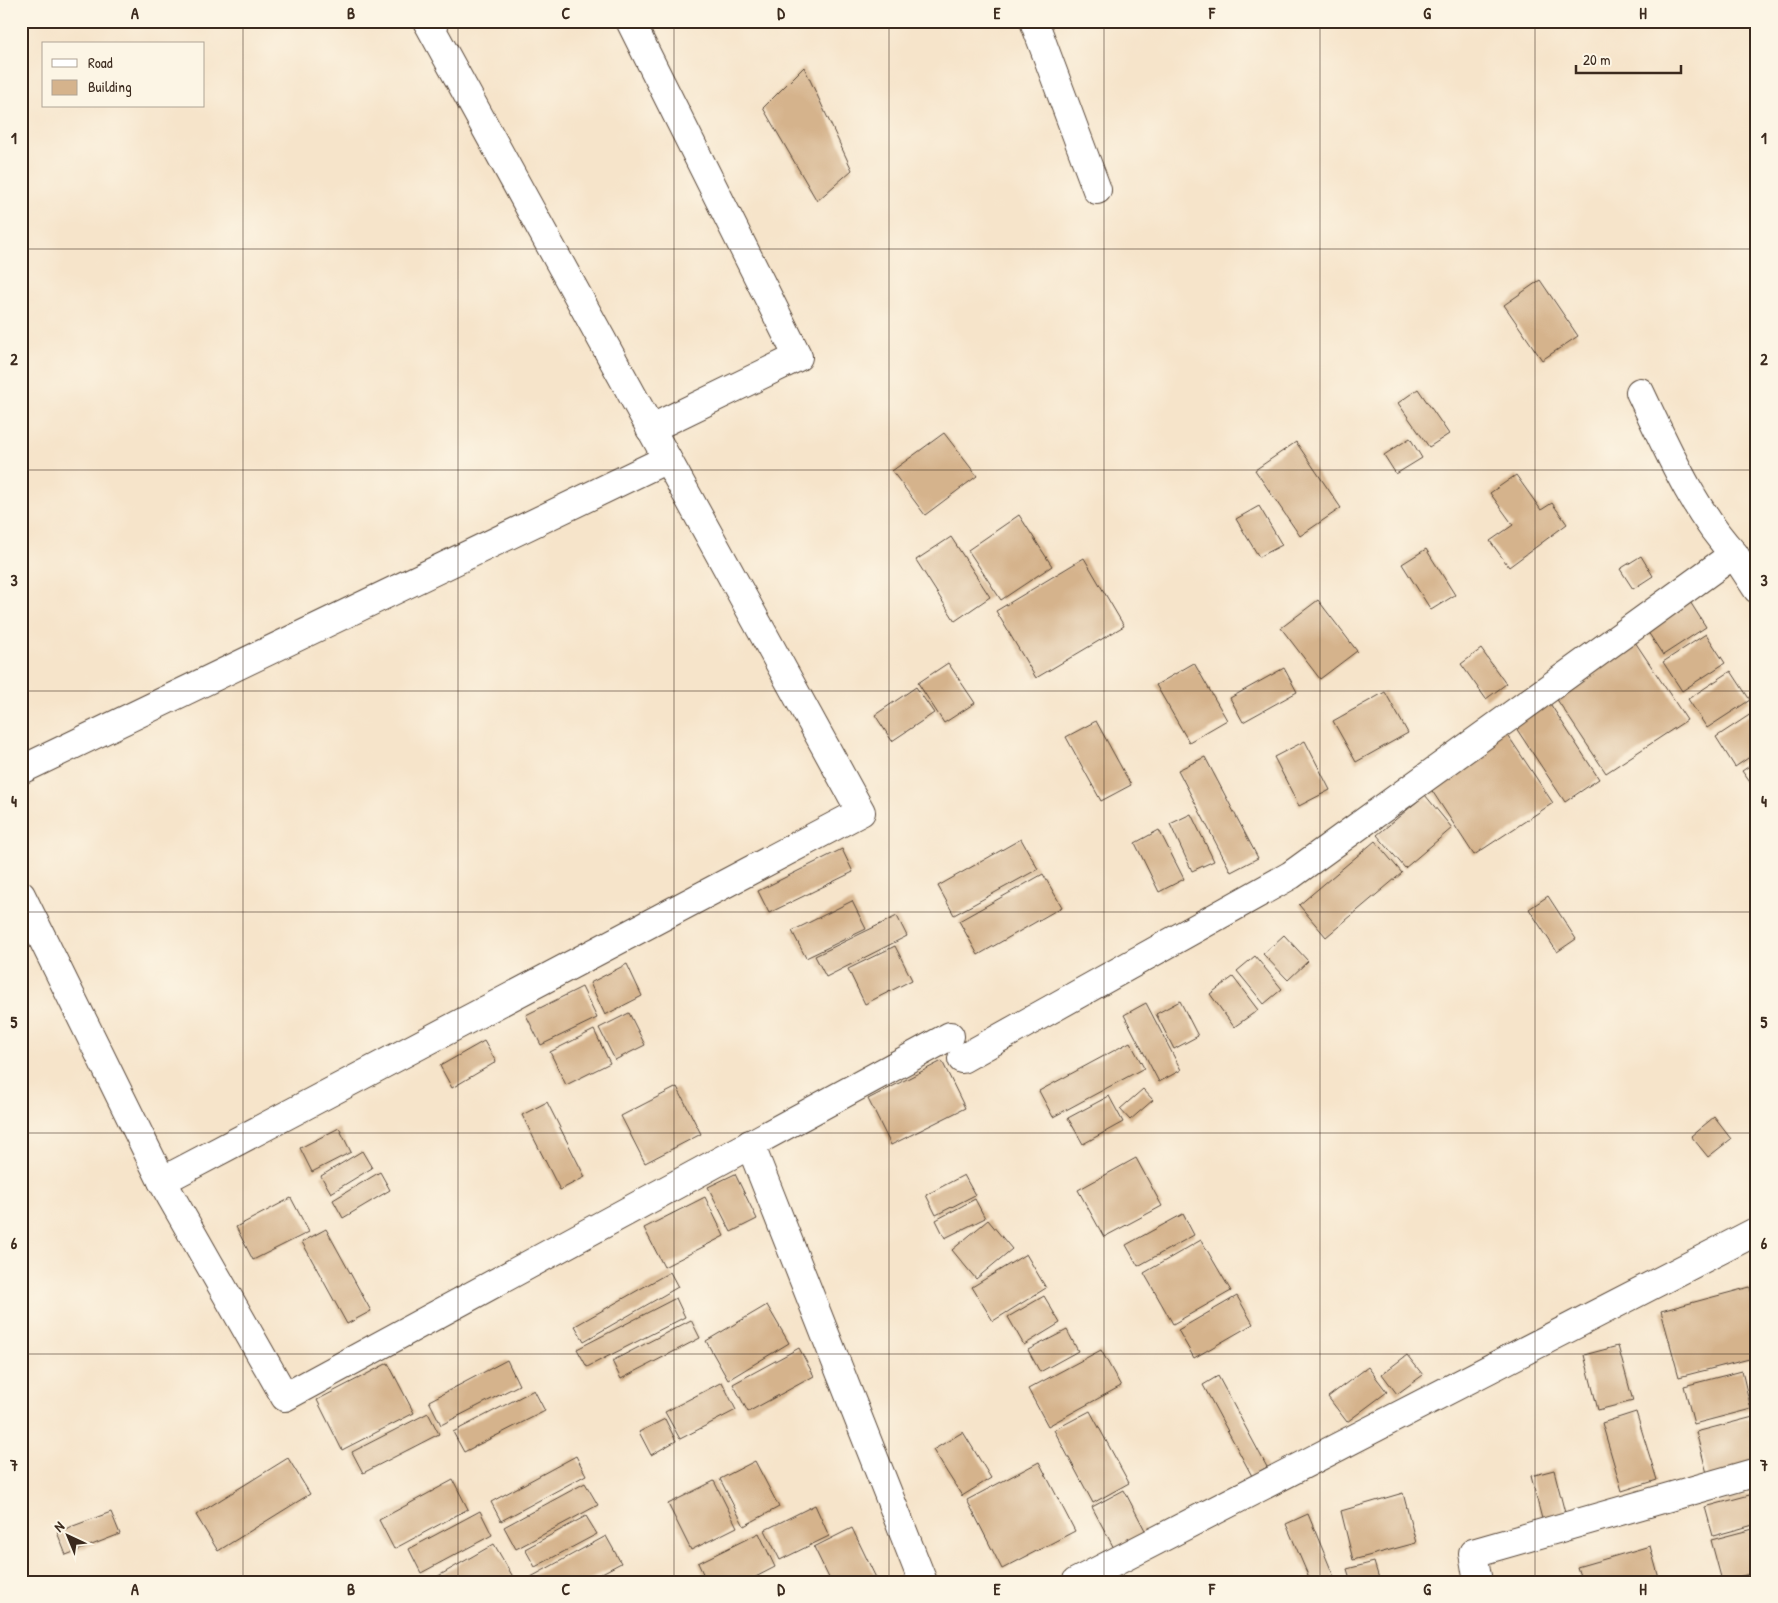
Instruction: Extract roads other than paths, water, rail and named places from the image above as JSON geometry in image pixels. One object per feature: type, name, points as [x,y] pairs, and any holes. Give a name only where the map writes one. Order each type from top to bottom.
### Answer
[{"type":"street","points":[[162,1181],[861,812],[427,21]]},
{"type":"street","points":[[630,21],[798,357],[650,429]]},
{"type":"street","points":[[1034,21],[1097,190]]},
{"type":"street","points":[[1640,392],[1676,466],[1717,537],[1734,554],[1757,589]]},
{"type":"street","points":[[21,770],[667,460]]},
{"type":"street","points":[[21,895],[162,1181],[284,1396],[750,1144],[956,1047],[1291,874],[1734,554]]},
{"type":"street","points":[[750,1144],[923,1582]]},
{"type":"street","points":[[1076,1582],[1757,1231]]},
{"type":"street","points":[[1478,1582],[1473,1554],[1757,1472]]}]
